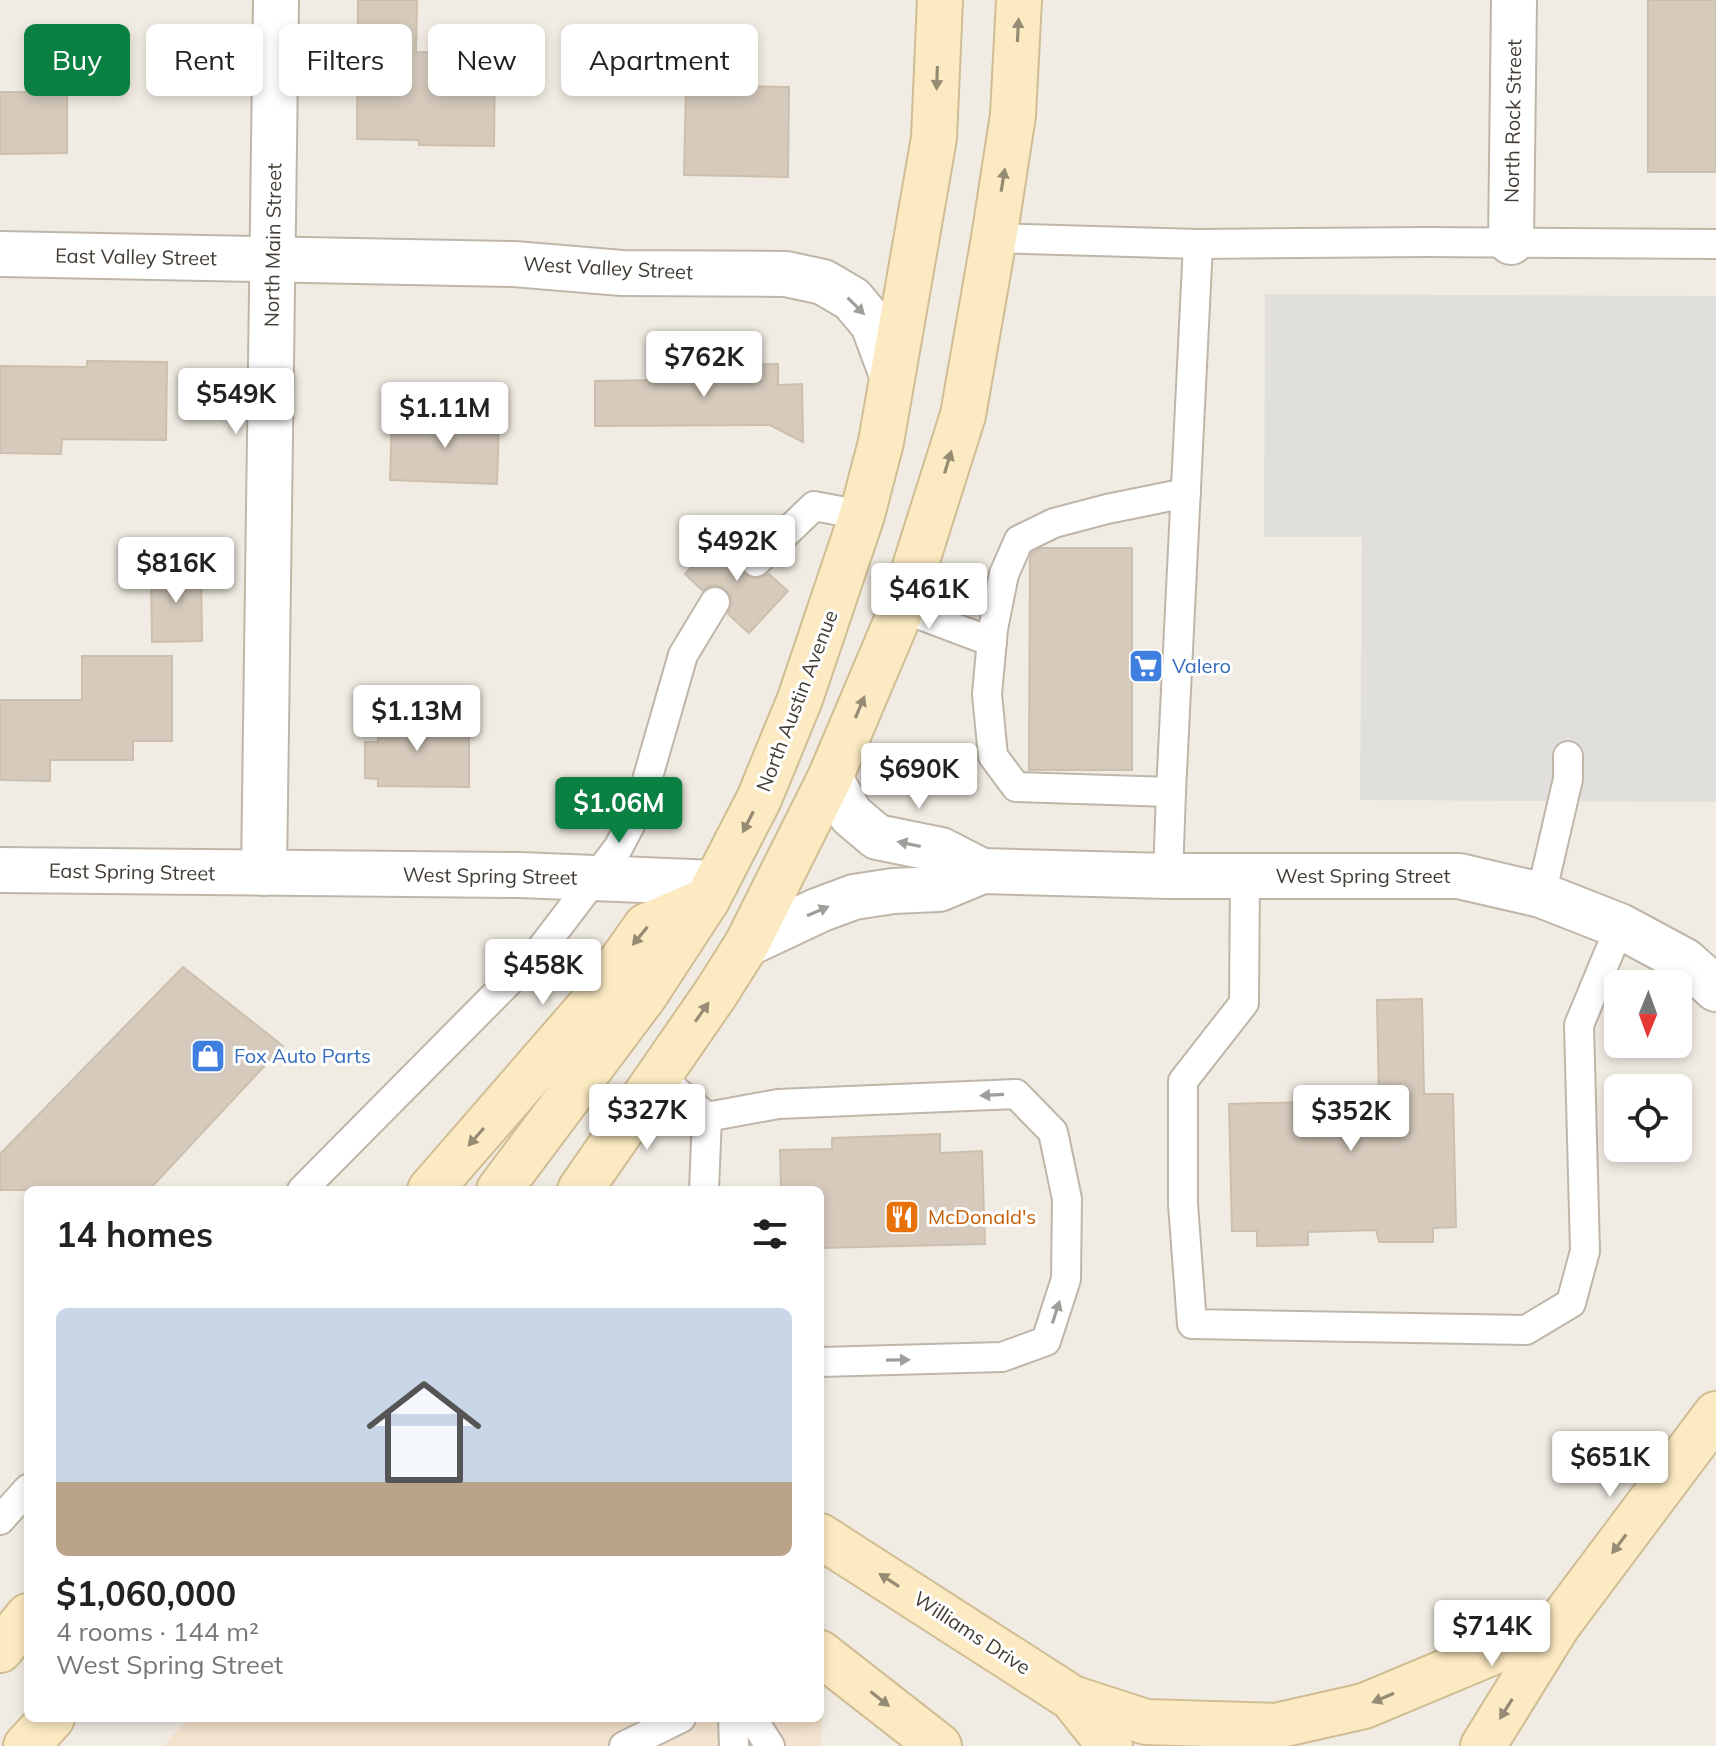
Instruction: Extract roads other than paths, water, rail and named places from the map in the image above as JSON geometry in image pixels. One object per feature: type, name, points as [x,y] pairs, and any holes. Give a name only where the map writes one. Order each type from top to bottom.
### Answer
[{"type":"main road","name":"North Austin Avenue","points":[[502,1186],[645,995],[712,892],[759,799],[800,699],[862,515],[881,442],[934,138],[940,0]]},
{"type":"main road","points":[[583,1186],[747,944],[830,778],[902,608],[963,415],[1013,115],[1019,0]]},
{"type":"main road","points":[[433,1186],[588,1008],[646,926],[712,892]]},
{"type":"main road","points":[[1483,1746],[1558,1625],[1716,1414]]},
{"type":"main road","name":"Williams Drive","points":[[824,1539],[1072,1698],[1110,1746]]},
{"type":"main road","points":[[0,1650],[24,1621]]},
{"type":"main road","points":[[1072,1698],[1146,1722],[1276,1726],[1364,1706],[1558,1625]]},
{"type":"main road","points":[[824,1659],[939,1746]]},
{"type":"main road","points":[[26,1746],[48,1722]]},
{"type":"street","name":"North Main Street","points":[[264,873],[276,0]]},
{"type":"street","name":"North Rock Street","points":[[1511,242],[1514,0]]},
{"type":"street","name":"East Valley Street","points":[[0,254],[272,260]]},
{"type":"street","name":"West Valley Street","points":[[272,260],[514,264],[622,273],[786,274],[823,282],[852,299],[873,324],[892,375]]},
{"type":"street","name":"West Spring Street","points":[[830,778],[851,815],[877,837],[941,850],[982,871]]},
{"type":"street","name":"East Spring Street","points":[[0,870],[264,873]]},
{"type":"street","name":"West Spring Street","points":[[747,944],[854,897],[939,889],[982,871],[1168,876],[1459,876],[1541,895],[1620,926],[1685,961],[1716,989]]},
{"type":"street","name":"West Spring Street","points":[[264,873],[594,878],[712,892]]},
{"type":"lane","points":[[994,238],[1198,244],[1716,244]]},
{"type":"lane","points":[[1168,876],[1198,244]]},
{"type":"lane","points":[[1171,792],[1016,787],[993,756],[987,694],[1004,574],[1019,540],[1054,523],[1186,493]]},
{"type":"lane","points":[[756,562],[814,506],[862,515]]},
{"type":"lane","points":[[306,1186],[541,949],[618,848],[639,808],[683,655],[715,602]]},
{"type":"lane","points":[[902,608],[992,642]]},
{"type":"lane","points":[[1541,895],[1568,779],[1568,756]]},
{"type":"lane","points":[[1245,876],[1244,1003],[1183,1081],[1183,1204],[1192,1324],[1526,1330],[1571,1303],[1585,1251],[1579,1025],[1620,926]]},
{"type":"lane","points":[[658,1076],[707,1117]]},
{"type":"lane","points":[[707,1117],[778,1104],[1016,1094],[1053,1132],[1067,1199],[1066,1279],[1046,1341],[1002,1357],[824,1362]]},
{"type":"lane","points":[[704,1186],[707,1117]]},
{"type":"lane","points":[[0,1520],[24,1493]]},
{"type":"lane","points":[[624,1746],[673,1722]]},
{"type":"lane","points":[[733,1722],[734,1746]]},
{"type":"lane","points":[[755,1722],[770,1746]]},
{"type":"place","name":"Valero","points":[[1146,666]]},
{"type":"place","name":"Fox Auto Parts","points":[[208,1056]]},
{"type":"place","name":"McDonald's","points":[[902,1217]]}]
